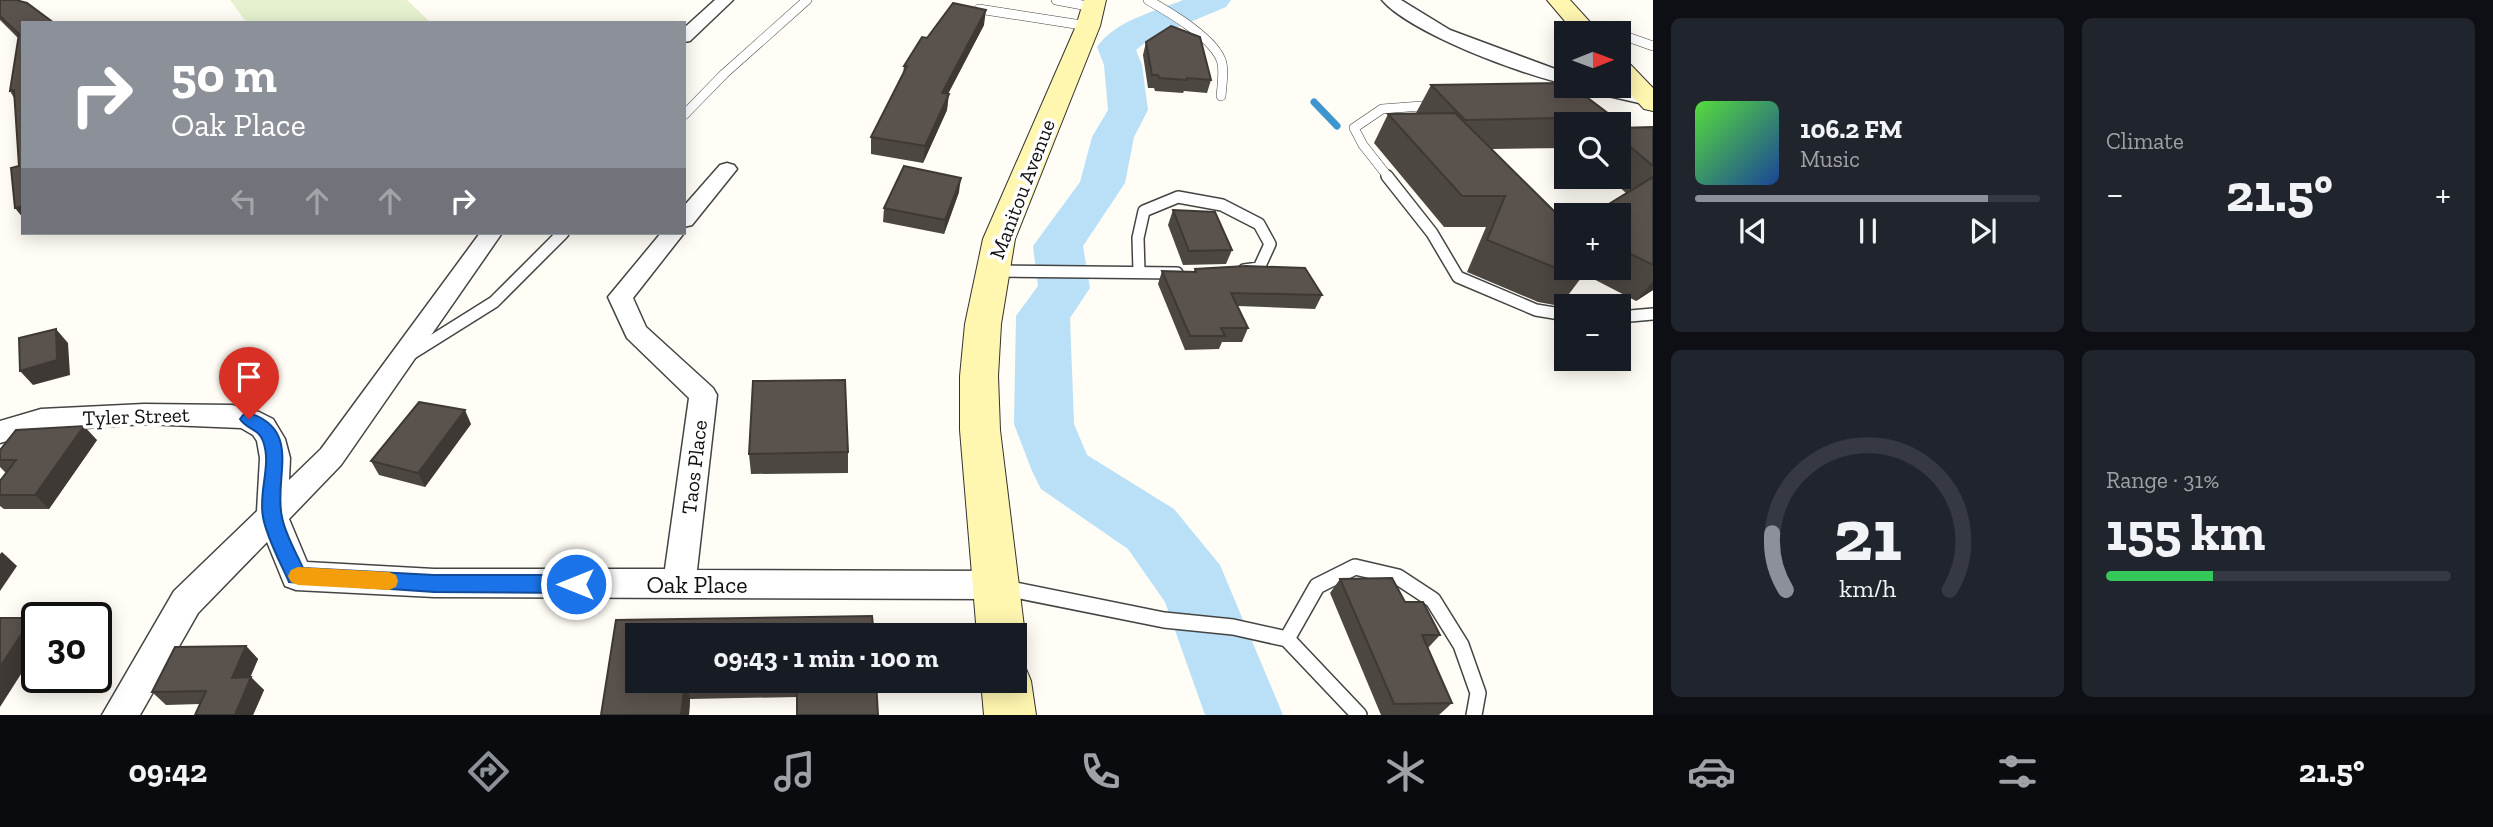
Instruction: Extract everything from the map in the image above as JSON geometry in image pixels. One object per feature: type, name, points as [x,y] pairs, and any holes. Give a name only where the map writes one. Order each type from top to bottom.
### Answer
[{"type":"main road","points":[[1558,0],[1577,21]]},
{"type":"main road","name":"Manitou Avenue","points":[[1000,623],[980,416],[983,324],[991,271],[999,239],[1092,11]]},
{"type":"main road","points":[[1631,80],[1651,101]]},
{"type":"main road","points":[[1007,693],[1010,715]]},
{"type":"street","points":[[686,35],[725,0]]},
{"type":"street","points":[[1390,0],[1444,34],[1554,76]]},
{"type":"street","points":[[1631,96],[1651,101]]},
{"type":"street","points":[[686,218],[727,169]]},
{"type":"street","points":[[120,715],[186,601],[331,457],[490,235]]},
{"type":"street","name":"Taos Place","points":[[671,235],[620,297],[636,332],[703,395],[679,584]]},
{"type":"street","name":"Tyler Street","points":[[0,432],[41,420],[145,414],[232,415],[249,419],[262,426],[271,439],[275,458],[272,516]]},
{"type":"street","name":"Oak Place","points":[[272,516],[296,576],[434,583],[995,585]]},
{"type":"lane","points":[[686,113],[724,74],[807,0]]},
{"type":"lane","points":[[1056,0],[1092,11]]},
{"type":"lane","points":[[1147,0],[1187,25],[1220,56],[1223,71],[1221,96]]},
{"type":"lane","points":[[979,9],[1092,11]]},
{"type":"lane","points":[[1631,39],[1653,47]]},
{"type":"lane","points":[[1451,105],[1410,105],[1382,109],[1354,128],[1363,145],[1432,233],[1458,277],[1536,310],[1554,313]]},
{"type":"lane","points":[[1139,271],[1138,238],[1144,211],[1178,197],[1222,205],[1259,224],[1270,244],[1259,268],[1232,272]]},
{"type":"lane","points":[[399,361],[494,302],[562,235]]},
{"type":"lane","points":[[991,271],[1192,273]]},
{"type":"lane","points":[[1631,316],[1653,314]]},
{"type":"lane","points":[[1287,639],[1317,586],[1355,567],[1398,578],[1433,600],[1461,645],[1478,693],[1474,715]]},
{"type":"lane","points":[[995,585],[1046,598],[1164,620],[1233,627],[1287,639],[1359,715]]},
{"type":"green space","points":[[230,0],[407,0],[429,21],[246,21]]},
{"type":"building","points":[[0,0],[16,0],[27,3],[51,21],[21,21],[21,206],[15,208],[11,168],[19,166],[14,90],[10,91],[19,34],[0,16]]},
{"type":"building","points":[[953,3],[986,10],[942,93],[949,94],[925,146],[871,137],[907,66],[904,66],[922,37],[927,38]]},
{"type":"building","points":[[1171,26],[1200,37],[1211,80],[1159,78],[1158,75],[1152,75],[1146,42]]},
{"type":"building","points":[[1554,83],[1554,98],[1588,98],[1606,112],[1554,112],[1554,118],[1465,120],[1431,85]]},
{"type":"building","points":[[1455,113],[1554,211],[1554,267],[1487,240],[1505,196],[1462,196],[1388,114]]},
{"type":"building","points":[[1653,127],[1653,166],[1631,147],[1631,128]]},
{"type":"building","points":[[904,166],[961,178],[945,220],[884,208]]},
{"type":"building","points":[[1653,177],[1653,265],[1631,254],[1631,203],[1611,203]]},
{"type":"building","points":[[1173,210],[1215,212],[1232,250],[1189,251]]},
{"type":"building","points":[[1246,266],[1305,268],[1322,295],[1231,293],[1248,328],[1221,328],[1225,336],[1190,336],[1162,271],[1196,272],[1195,269]]},
{"type":"building","points":[[56,329],[57,360],[20,371],[19,338]]},
{"type":"building","points":[[845,380],[848,452],[749,454],[753,381]]},
{"type":"building","points":[[419,402],[465,410],[418,473],[371,461]]},
{"type":"building","points":[[84,426],[35,495],[0,495],[0,481],[16,460],[0,460],[0,450],[16,430]]},
{"type":"building","points":[[1392,578],[1405,602],[1423,602],[1440,635],[1422,635],[1452,703],[1394,704],[1340,579]]},
{"type":"building","points":[[872,616],[873,623],[625,623],[625,693],[684,693],[681,715],[601,715],[616,620]]},
{"type":"building","points":[[0,618],[21,618],[21,635],[0,667]]},
{"type":"building","points":[[246,646],[232,678],[251,677],[235,715],[195,715],[206,691],[152,692],[175,647]]},
{"type":"building","points":[[797,693],[877,693],[878,715],[797,715]]},
{"type":"waterway","points":[[1214,0],[1137,31],[1116,47],[1123,65],[1128,110],[1113,137],[1102,183],[1058,246],[1064,288],[1043,316],[1044,424],[1063,471],[1151,529],[1195,587],[1244,715]]},
{"type":"waterway","points":[[1314,102],[1337,126]]},
{"type":"slow traffic","points":[[298,576],[389,581]]},
{"type":"route","points":[[249,419],[262,426],[271,439],[275,458],[272,516],[296,576],[434,583],[576,584]]}]
